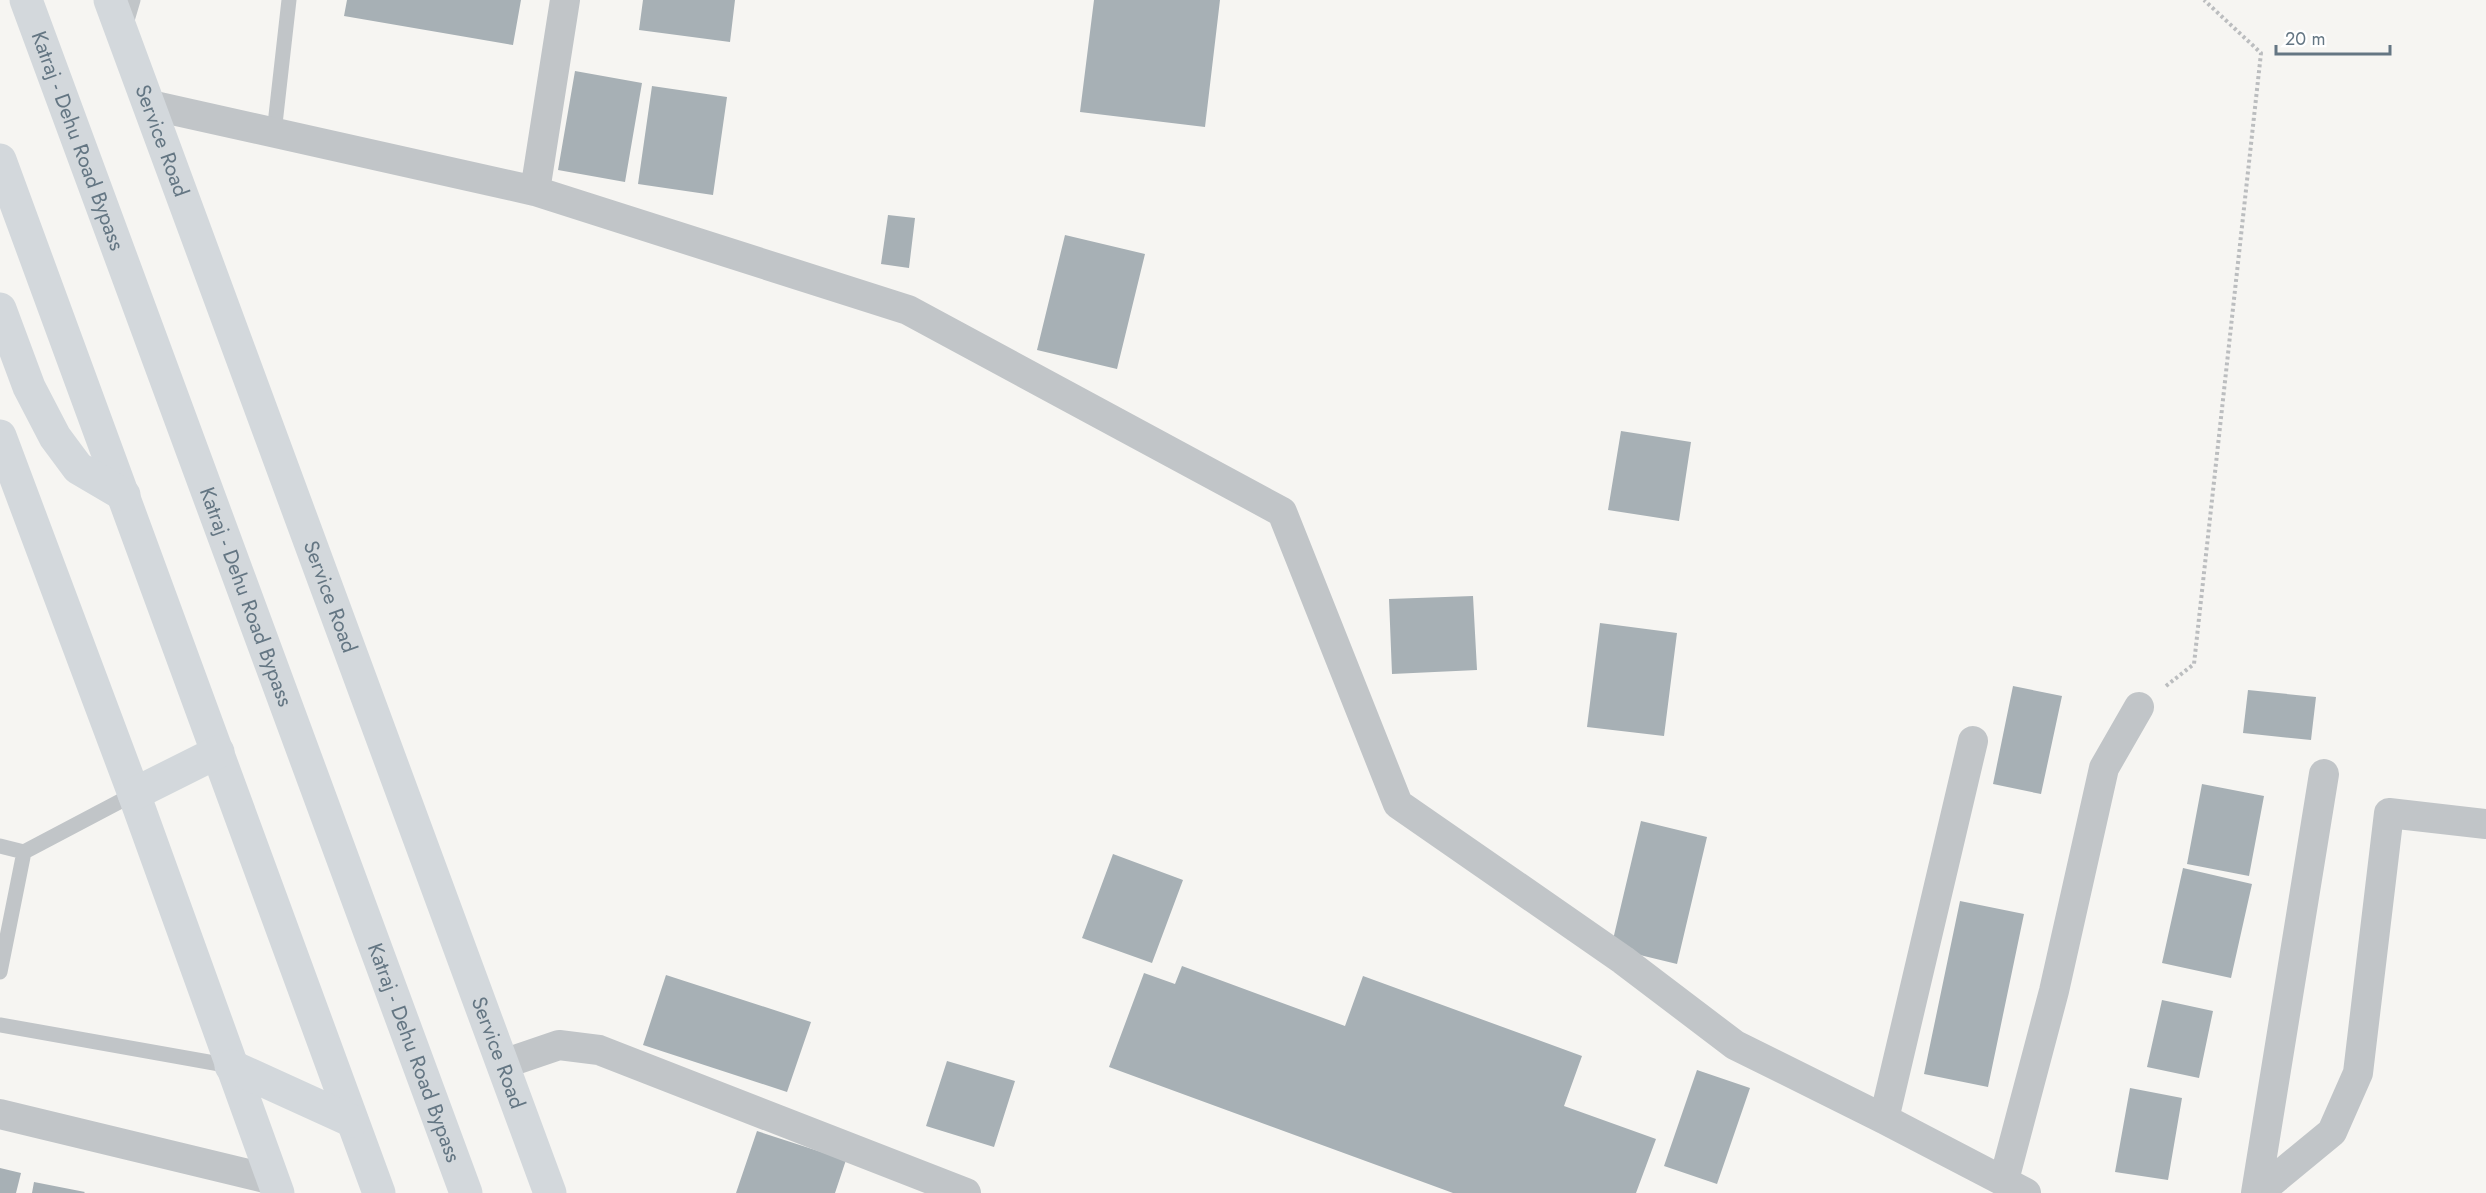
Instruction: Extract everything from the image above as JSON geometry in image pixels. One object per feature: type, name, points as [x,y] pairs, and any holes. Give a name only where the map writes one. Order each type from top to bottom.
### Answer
[{"type":"main road","name":"Katraj - Dehu Road Bypass","points":[[26,0],[466,1193]]},
{"type":"main road","name":"Service Road","points":[[110,0],[550,1193]]},
{"type":"main road","points":[[0,160],[379,1193]]},
{"type":"main road","points":[[0,309],[29,387],[55,437],[78,468],[124,495]]},
{"type":"main road","points":[[0,436],[134,794],[276,1186]]},
{"type":"main road","points":[[134,794],[218,752]]},
{"type":"main road","points":[[231,1066],[352,1121]]},
{"type":"street","points":[[535,191],[566,0]]},
{"type":"street","points":[[150,105],[535,191],[908,310],[1282,512],[1398,804],[1623,960],[1735,1045],[2015,1187],[2104,768],[2139,707]]},
{"type":"street","points":[[1884,1119],[1973,741]]},
{"type":"street","points":[[2257,1193],[2324,774]]},
{"type":"street","points":[[2257,1193],[2332,1132],[2358,1072],[2389,813],[2486,824]]},
{"type":"street","points":[[503,1064],[559,1045],[599,1050],[966,1193]]},
{"type":"street","points":[[0,1114],[276,1186]]},
{"type":"lane","points":[[123,32],[133,0]]},
{"type":"lane","points":[[274,133],[289,0]]},
{"type":"lane","points":[[0,846],[24,852],[134,794]]},
{"type":"lane","points":[[0,972],[24,852]]},
{"type":"lane","points":[[0,1025],[231,1066]]},
{"type":"path","points":[[2139,707],[2194,664],[2261,53],[2204,0]]},
{"type":"building","points":[[347,0],[521,0],[513,45],[344,16]]},
{"type":"building","points":[[643,0],[735,0],[730,42],[639,30]]},
{"type":"building","points":[[1094,0],[1220,0],[1205,127],[1080,112]]},
{"type":"building","points":[[575,71],[642,83],[625,182],[558,170]]},
{"type":"building","points":[[652,86],[727,97],[713,195],[638,184]]},
{"type":"building","points":[[888,215],[915,218],[909,268],[881,264]]},
{"type":"building","points":[[1065,235],[1145,254],[1117,369],[1037,350]]},
{"type":"building","points":[[1621,431],[1691,442],[1679,521],[1608,510]]},
{"type":"building","points":[[1473,596],[1477,670],[1392,674],[1389,599]]},
{"type":"building","points":[[1600,623],[1677,633],[1664,736],[1587,727]]},
{"type":"building","points":[[2013,686],[2062,696],[2041,794],[1993,784]]},
{"type":"building","points":[[2248,690],[2316,697],[2311,740],[2243,733]]},
{"type":"building","points":[[2202,784],[2264,796],[2249,876],[2187,864]]},
{"type":"building","points":[[1641,821],[1707,837],[1677,964],[1611,948]]},
{"type":"building","points":[[1113,854],[1183,880],[1152,963],[1082,938]]},
{"type":"building","points":[[2183,868],[2252,884],[2231,978],[2162,963]]},
{"type":"building","points":[[1960,901],[2024,914],[1988,1087],[1924,1074]]},
{"type":"building","points":[[1182,966],[1345,1026],[1363,976],[1582,1056],[1564,1106],[1656,1139],[1636,1193],[1453,1193],[1109,1067],[1144,973],[1175,984]]},
{"type":"building","points":[[666,975],[811,1022],[787,1092],[643,1045]]},
{"type":"building","points":[[2162,1000],[2213,1011],[2199,1078],[2147,1067]]},
{"type":"building","points":[[947,1061],[1015,1081],[994,1147],[926,1126]]},
{"type":"building","points":[[1697,1070],[1750,1088],[1717,1184],[1664,1166]]},
{"type":"building","points":[[2130,1088],[2182,1098],[2168,1180],[2115,1172]]},
{"type":"building","points":[[757,1131],[846,1160],[835,1193],[736,1193]]},
{"type":"building","points":[[0,1168],[21,1173],[16,1193],[0,1193]]},
{"type":"building","points":[[34,1182],[85,1192],[32,1193]]}]
